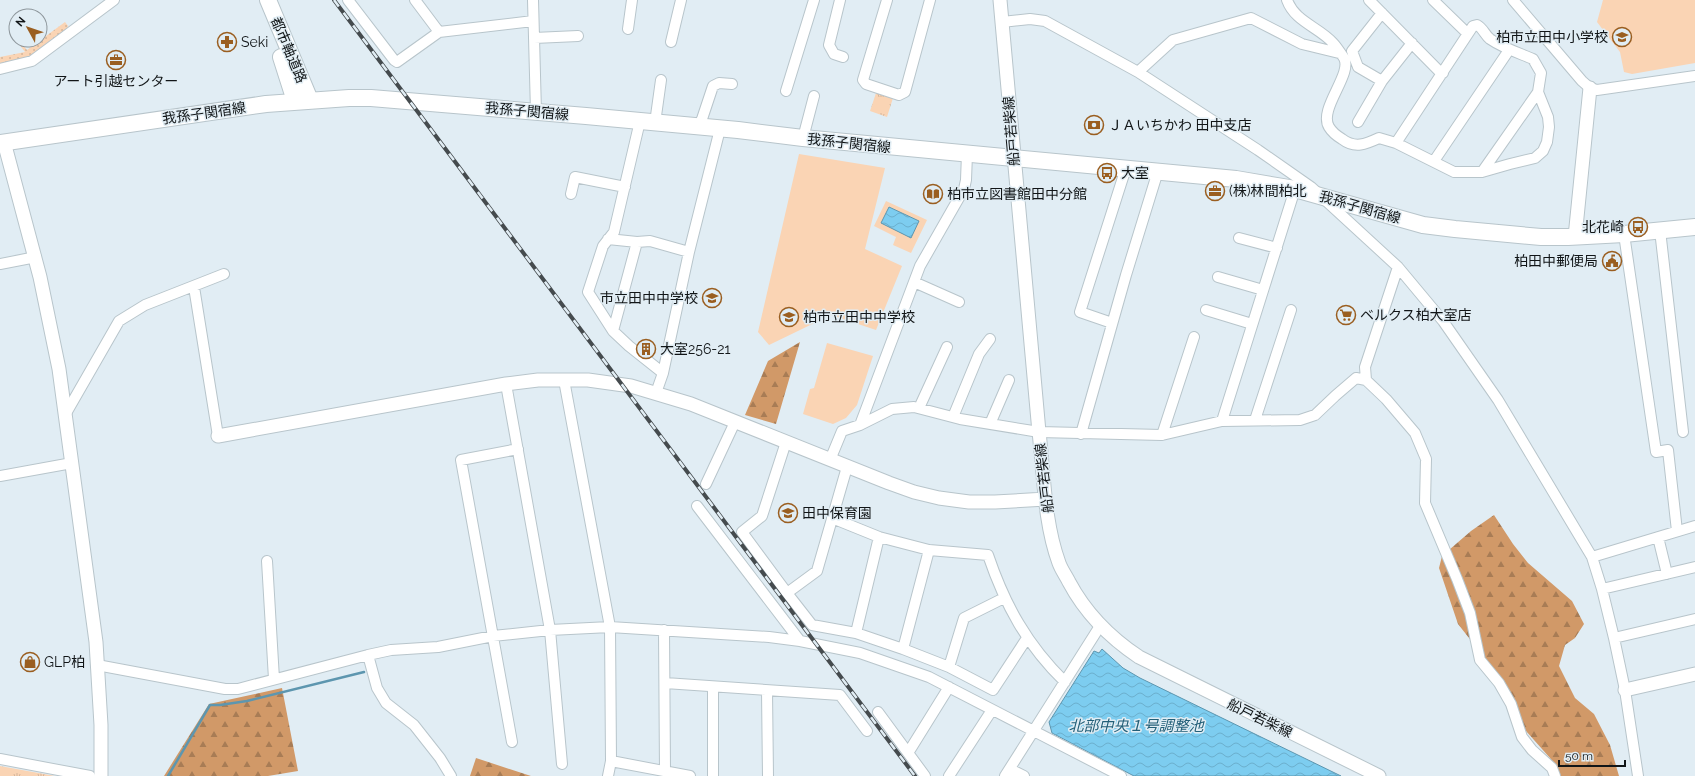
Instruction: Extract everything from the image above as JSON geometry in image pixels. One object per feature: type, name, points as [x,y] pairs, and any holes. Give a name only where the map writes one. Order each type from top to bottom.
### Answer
[{"type":"main road","name":"都市軸道路","points":[[257,0],[302,101]]},
{"type":"main road","name":"都市軸道路","points":[[268,0],[302,101]]},
{"type":"main road","name":"我孫子関宿線","points":[[2,142],[149,120],[302,101],[371,98],[698,126],[803,138],[1236,179],[1295,189],[1320,195],[1423,225],[1541,237],[1576,237],[1624,234],[1695,227]]},
{"type":"street","points":[[0,69],[32,62],[114,0]]},
{"type":"street","points":[[348,0],[397,62],[439,32],[533,21]]},
{"type":"street","points":[[415,0],[439,32]]},
{"type":"street","points":[[533,0],[536,112]]},
{"type":"street","points":[[628,29],[632,0]]},
{"type":"street","points":[[671,42],[681,0]]},
{"type":"street","points":[[786,91],[814,0]]},
{"type":"street","points":[[840,0],[829,45],[834,54],[843,57]]},
{"type":"street","points":[[887,0],[863,80],[866,84],[899,95],[905,92],[930,0]]},
{"type":"street","name":"船戸若柴線","points":[[1000,0],[1046,499],[1059,563],[1075,593],[1100,626],[1119,644],[1139,658],[1378,776]]},
{"type":"street","points":[[1287,0],[1291,9],[1333,43],[1343,57],[1345,62],[1343,74],[1328,107],[1327,123],[1329,127],[1346,143],[1354,145],[1368,144],[1379,138],[1396,143],[1454,172],[1482,172],[1535,158],[1543,151],[1547,142],[1549,127],[1548,117],[1538,92]]},
{"type":"street","points":[[1369,0],[1438,70],[1443,73]]},
{"type":"street","points":[[1433,0],[1467,33]]},
{"type":"street","points":[[1513,0],[1590,88],[1597,90],[1695,76]]},
{"type":"street","points":[[1382,13],[1352,51],[1358,67],[1382,81]]},
{"type":"street","points":[[1138,72],[1173,40],[1251,18],[1302,44],[1339,53]]},
{"type":"street","points":[[1002,22],[1030,19],[1045,21],[1138,72],[1258,150],[1320,195],[1398,267],[1443,321],[1476,368],[1566,512],[1592,557],[1614,638],[1625,690],[1638,776]]},
{"type":"street","points":[[1396,143],[1443,73],[1467,33],[1473,26],[1477,25],[1481,27],[1490,38],[1509,50],[1533,59],[1541,73],[1538,92],[1482,172]]},
{"type":"street","points":[[534,38],[578,36]]},
{"type":"street","points":[[1358,122],[1382,81],[1412,43]]},
{"type":"street","points":[[1434,161],[1509,50]]},
{"type":"street","points":[[661,80],[625,187],[614,232],[603,246],[588,292],[613,331],[663,373]]},
{"type":"street","points":[[698,126],[702,119],[713,86],[719,83],[732,84]]},
{"type":"street","points":[[1576,237],[1590,88]]},
{"type":"street","points":[[803,138],[814,96]]},
{"type":"street","points":[[656,393],[663,373],[689,252],[720,129]]},
{"type":"street","points":[[2,142],[36,257],[55,348],[92,614],[101,725],[101,776]]},
{"type":"street","points":[[860,425],[920,266],[964,189],[966,180],[967,154]]},
{"type":"street","points":[[1112,323],[1080,312],[1126,168]]},
{"type":"street","points":[[1080,434],[1158,171]]},
{"type":"street","points":[[571,194],[575,177],[625,187]]},
{"type":"street","points":[[1222,421],[1295,189]]},
{"type":"street","points":[[1660,230],[1683,432]]},
{"type":"street","points":[[1624,234],[1656,452],[1668,450],[1677,531]]},
{"type":"street","points":[[1239,238],[1277,248]]},
{"type":"street","points":[[608,239],[637,242],[650,241],[689,252]]},
{"type":"street","points":[[613,331],[637,242]]},
{"type":"street","points":[[0,264],[36,257]]},
{"type":"street","points":[[1366,380],[1365,367],[1398,267]]},
{"type":"street","points":[[65,415],[120,320],[144,305],[194,287],[224,274]]},
{"type":"street","points":[[1218,277],[1263,290]]},
{"type":"street","points":[[914,282],[959,302]]},
{"type":"street","points":[[194,287],[218,436],[506,384],[538,380],[612,383],[631,386],[691,404],[889,483],[939,498],[969,502],[1046,499]]},
{"type":"street","points":[[1206,310],[1252,324]]},
{"type":"street","points":[[1255,420],[1291,310]]},
{"type":"street","points":[[1162,435],[1194,337]]},
{"type":"street","points":[[953,417],[978,354],[990,339]]},
{"type":"street","points":[[919,408],[946,347]]},
{"type":"street","points":[[830,460],[842,431],[860,425],[892,409],[914,407],[953,417],[1039,432],[1162,435],[1222,421],[1300,420],[1315,415],[1356,378],[1366,380],[1386,399],[1415,433],[1426,459],[1425,503],[1457,578],[1470,613],[1480,660],[1499,683],[1512,704],[1522,737],[1532,750],[1552,768],[1555,776]]},
{"type":"street","points":[[564,380],[610,627],[611,761],[608,776]]},
{"type":"street","points":[[990,424],[1009,380]]},
{"type":"street","points":[[506,384],[550,630],[562,764]]},
{"type":"street","points":[[706,484],[735,422]]},
{"type":"street","points":[[786,442],[762,516],[742,532],[812,625],[856,634],[903,649],[949,668],[994,690],[1027,638]]},
{"type":"street","points":[[512,742],[461,460],[518,448]]},
{"type":"street","points":[[0,476],[72,463]]},
{"type":"street","points":[[787,593],[817,571],[847,467]]},
{"type":"street","points":[[697,506],[800,641]]},
{"type":"street","points":[[832,518],[880,537],[929,550],[988,555],[1004,598],[1027,638],[1040,656],[1064,682]]},
{"type":"street","points":[[1592,557],[1695,526]]},
{"type":"street","points":[[856,634],[880,537]]},
{"type":"street","points":[[1658,537],[1667,574]]},
{"type":"street","points":[[903,649],[929,550]]},
{"type":"street","points":[[267,561],[274,679]]},
{"type":"street","points":[[1602,590],[1695,567]]},
{"type":"street","points":[[949,668],[964,618],[1004,598]]},
{"type":"street","points":[[1614,638],[1695,619]]},
{"type":"street","points":[[1024,776],[1007,772],[1100,626]]},
{"type":"street","points":[[97,665],[225,689],[238,689],[391,650],[438,647],[493,636],[550,630],[610,627],[769,637],[800,641],[860,653],[909,669],[949,686],[992,710],[1121,776]]},
{"type":"street","points":[[664,630],[665,771]]},
{"type":"street","points":[[368,655],[376,688],[386,703],[414,725],[452,776]]},
{"type":"street","points":[[1625,690],[1695,674]]},
{"type":"street","points":[[665,683],[840,695],[868,731]]},
{"type":"street","points":[[908,753],[949,686]]},
{"type":"street","points":[[713,687],[713,776]]},
{"type":"street","points":[[767,691],[768,776]]},
{"type":"street","points":[[950,776],[992,710]]},
{"type":"street","points":[[878,712],[925,776]]},
{"type":"street","points":[[0,759],[90,776]]},
{"type":"street","points":[[611,761],[690,776]]},
{"type":"green space","points":[[1603,0],[1695,0],[1695,63],[1632,74],[1624,72],[1620,52],[1597,22]]},
{"type":"green space","points":[[65,22],[68,26],[66,31],[48,45],[48,35]]},
{"type":"green space","points":[[22,48],[25,48],[27,50],[30,48],[44,48],[33,56],[0,65],[0,57],[25,52]]},
{"type":"green space","points":[[876,93],[893,98],[887,117],[870,111]]},
{"type":"green space","points":[[799,154],[885,168],[865,249],[902,266],[876,330],[831,315],[769,345],[758,332]]},
{"type":"green space","points":[[886,201],[927,220],[911,253],[893,245],[896,237],[874,226]]},
{"type":"green space","points":[[800,342],[776,424],[745,415],[768,361]]},
{"type":"green space","points":[[827,343],[873,356],[857,405],[846,418],[833,424],[803,414],[810,389],[814,388]]},
{"type":"green space","points":[[1494,515],[1513,544],[1528,563],[1572,601],[1584,624],[1575,638],[1565,645],[1559,666],[1575,698],[1594,714],[1610,745],[1619,776],[1559,776],[1550,758],[1526,731],[1491,666],[1458,624],[1439,568],[1442,556],[1471,531]]},
{"type":"green space","points":[[282,688],[298,771],[268,776],[164,776],[209,704]]},
{"type":"green space","points":[[476,758],[531,776],[470,776]]},
{"type":"green space","points":[[0,766],[55,776],[0,776]]},
{"type":"water","points":[[889,207],[919,221],[911,238],[881,223]]},
{"type":"water","name":"北部中央１号調整池","points":[[1102,649],[1123,668],[1140,678],[1341,776],[1134,776],[1052,733],[1049,722],[1094,651],[1099,653]]},
{"type":"waterway","points":[[168,776],[210,705],[247,701],[364,672]]},
{"type":"railway","points":[[334,0],[915,776]]},
{"type":"place","name":"柏市立田中小学校","points":[[1622,37]]},
{"type":"place","name":"Seki","points":[[227,42]]},
{"type":"place","name":"アート引越センター","points":[[116,60]]},
{"type":"place","name":"ＪＡいちかわ 田中支店","points":[[1094,125]]},
{"type":"place","name":"大室","points":[[1107,173]]},
{"type":"place","name":"(株)林間柏北","points":[[1215,191]]},
{"type":"place","name":"柏市立図書館田中分館","points":[[933,194]]},
{"type":"place","name":"北花崎","points":[[1638,227]]},
{"type":"place","name":"柏田中郵便局","points":[[1612,261]]},
{"type":"place","name":"市立田中中学校","points":[[712,298]]},
{"type":"place","name":"ベルクス柏大室店","points":[[1346,315]]},
{"type":"place","name":"柏市立田中中学校","points":[[789,317]]},
{"type":"place","name":"大室256-21","points":[[646,349]]},
{"type":"place","name":"田中保育園","points":[[788,513]]},
{"type":"place","name":"GLP柏","points":[[30,662]]}]
